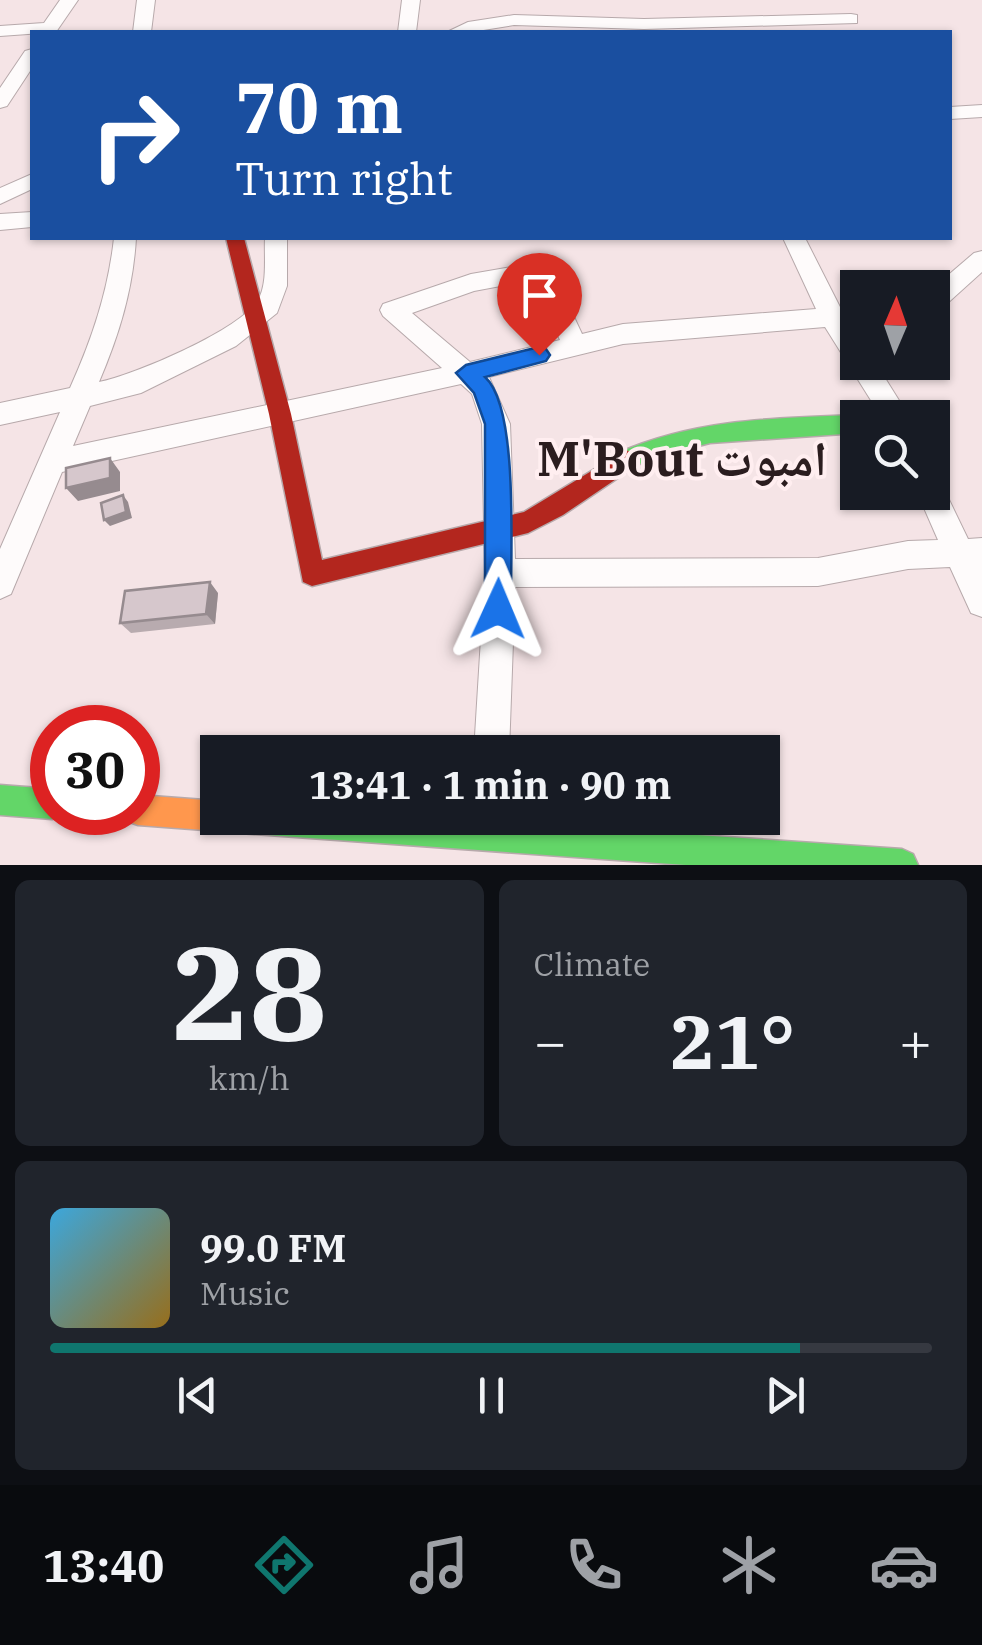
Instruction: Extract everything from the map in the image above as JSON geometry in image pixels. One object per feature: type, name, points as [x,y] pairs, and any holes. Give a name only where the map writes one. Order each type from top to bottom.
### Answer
[{"type":"street","points":[[0,30],[48,30],[69,0]]},
{"type":"street","points":[[142,30],[146,0]]},
{"type":"street","points":[[406,30],[412,0]]},
{"type":"street","points":[[463,30],[477,0]]},
{"type":"street","points":[[463,30],[526,20],[598,28],[852,19]]},
{"type":"street","points":[[0,102],[30,58]]},
{"type":"street","points":[[952,113],[982,111]]},
{"type":"street","points":[[0,197],[30,182]]},
{"type":"street","points":[[0,222],[30,220]]},
{"type":"street","points":[[0,583],[108,331],[122,274],[125,240]]},
{"type":"street","points":[[236,240],[280,414],[312,574],[498,530],[546,514],[605,472],[648,449],[754,432],[840,425]]},
{"type":"street","points":[[0,414],[132,386],[226,340],[268,308],[275,286],[276,240]]},
{"type":"street","points":[[795,240],[840,308]]},
{"type":"street","points":[[950,287],[982,259]]},
{"type":"street","points":[[492,735],[500,573],[496,424],[483,388],[392,310],[471,284],[540,270],[575,346]]},
{"type":"street","points":[[54,462],[665,329],[840,316]]},
{"type":"street","points":[[943,510],[970,553],[982,602]]},
{"type":"street","points":[[500,573],[818,572],[908,556],[970,553]]},
{"type":"street","points":[[0,800],[30,802]]},
{"type":"street","points":[[160,812],[200,815]]},
{"type":"street","points":[[520,835],[583,853],[902,865]]},
{"type":"building","points":[[110,458],[110,478],[66,488],[66,468]]},
{"type":"building","points":[[123,495],[126,512],[104,520],[101,503]]},
{"type":"building","points":[[210,582],[206,614],[120,623],[125,591]]},
{"type":"traffic: fast","points":[[626,460],[653,448],[710,434],[840,425]]},
{"type":"traffic: fast","points":[[0,800],[30,802]]},
{"type":"traffic: fast","points":[[479,835],[902,865]]},
{"type":"traffic: slow","points":[[160,812],[200,815]]},
{"type":"traffic: jam","points":[[236,240],[280,414],[312,574],[528,522],[626,460]]},
{"type":"district","name":"M'Bout امبوت","points":[[682,459]]},
{"type":"route","points":[[498,609],[496,424],[483,388],[466,373],[539,355]]}]
